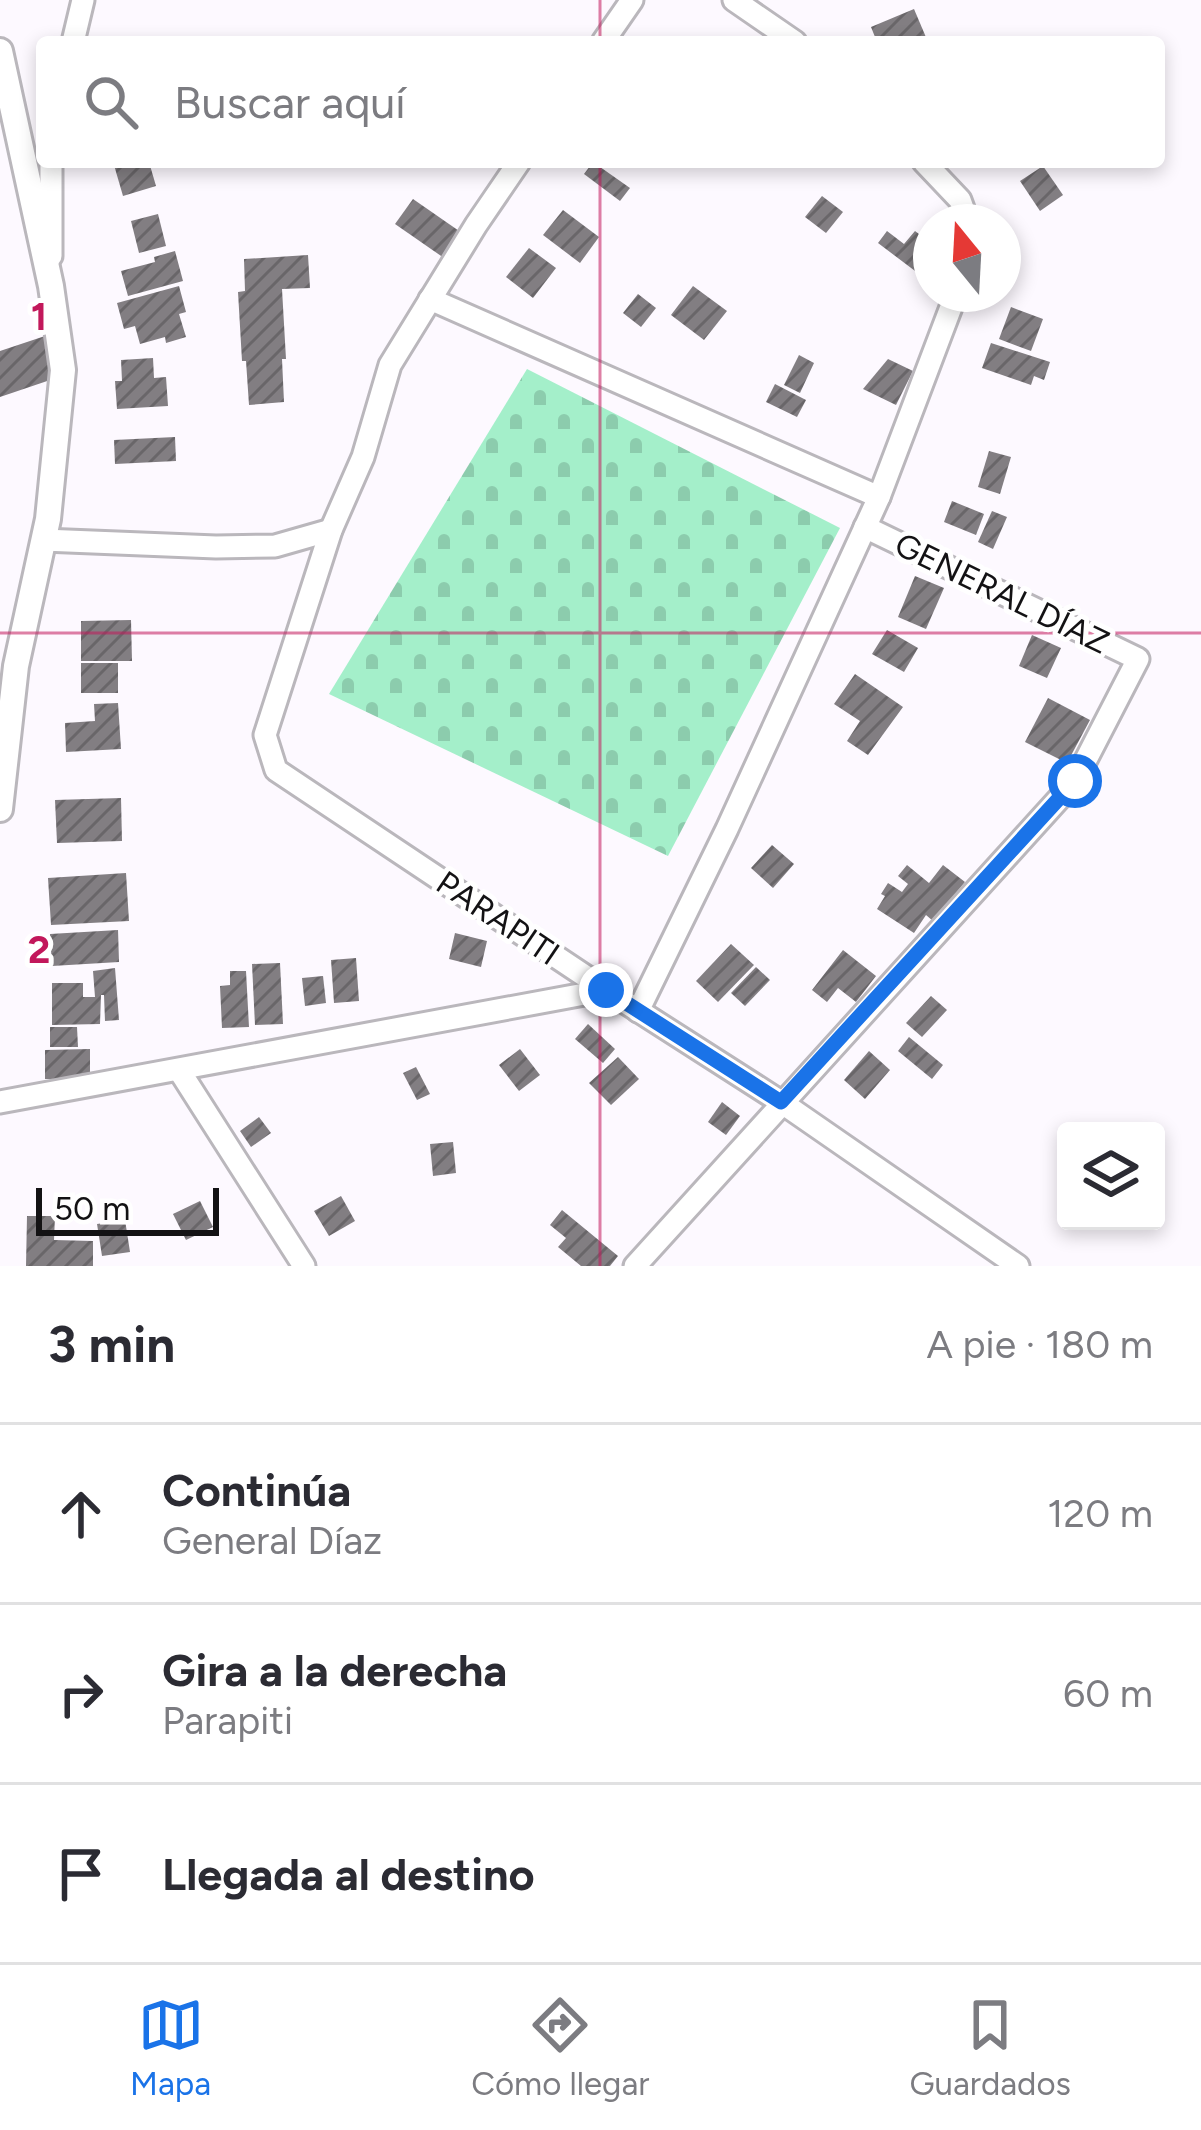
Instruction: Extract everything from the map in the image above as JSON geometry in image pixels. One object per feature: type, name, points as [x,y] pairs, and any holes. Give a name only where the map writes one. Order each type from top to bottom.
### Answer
[{"type":"street","points":[[75,36],[82,0]]},
{"type":"street","points":[[606,36],[632,0]]},
{"type":"street","points":[[734,0],[786,36]]},
{"type":"street","points":[[0,51],[51,286],[63,370],[48,519],[8,670],[0,809]]},
{"type":"street","points":[[51,168],[51,286]]},
{"type":"street","points":[[43,540],[275,546],[332,530],[363,457],[390,364],[515,168]]},
{"type":"street","points":[[930,168],[961,204]]},
{"type":"street","points":[[430,299],[879,497]]},
{"type":"street","points":[[638,1011],[879,497],[949,312]]},
{"type":"street","name":"GENERAL DÍAZ","points":[[634,1266],[1075,781],[1138,659],[865,527]]},
{"type":"street","name":"PARAPITI","points":[[332,530],[265,735],[276,770],[781,1102],[1018,1266]]},
{"type":"street","points":[[0,1102],[606,990]]},
{"type":"street","points":[[179,1070],[304,1266]]},
{"type":"green space","points":[[527,369],[840,528],[668,856],[329,694]]},
{"type":"building","points":[[914,9],[925,36],[875,36],[871,27]]},
{"type":"building","points":[[115,168],[151,168],[156,186],[123,196]]},
{"type":"building","points":[[588,168],[602,168],[630,188],[620,201],[584,174]]},
{"type":"building","points":[[1044,168],[1063,195],[1040,211],[1020,181]]},
{"type":"building","points":[[822,196],[843,212],[826,233],[805,217]]},
{"type":"building","points":[[413,199],[462,233],[444,258],[395,224]]},
{"type":"building","points":[[563,210],[599,237],[580,263],[543,235]]},
{"type":"building","points":[[158,214],[166,246],[139,253],[131,221]]},
{"type":"building","points":[[887,231],[904,244],[913,233],[913,269],[878,243]]},
{"type":"building","points":[[529,248],[556,268],[533,298],[506,277]]},
{"type":"building","points":[[175,251],[183,281],[128,296],[121,271]]},
{"type":"building","points":[[308,255],[310,288],[282,289],[284,402],[249,405],[238,292],[245,291],[244,259]]},
{"type":"building","points":[[179,286],[186,312],[179,314],[186,337],[140,344],[135,326],[124,329],[117,303]]},
{"type":"building","points":[[693,286],[727,311],[704,340],[671,315]]},
{"type":"building","points":[[638,294],[656,308],[641,327],[623,313]]},
{"type":"building","points":[[1021,311],[1043,319],[1031,351],[999,339],[1009,312]]},
{"type":"building","points":[[45,336],[59,377],[0,397],[0,351]]},
{"type":"building","points":[[991,343],[1050,362],[1044,380],[1034,376],[1031,385],[982,368]]},
{"type":"building","points":[[799,355],[814,363],[800,393],[784,385]]},
{"type":"building","points":[[153,358],[154,378],[166,377],[168,406],[117,409],[115,381],[122,381],[121,360]]},
{"type":"building","points":[[888,359],[913,371],[896,405],[863,389]]},
{"type":"building","points":[[775,384],[806,400],[797,417],[766,402]]},
{"type":"building","points":[[175,437],[176,461],[115,464],[114,440]]},
{"type":"building","points":[[989,451],[1011,457],[1000,494],[978,487]]},
{"type":"building","points":[[952,501],[984,514],[976,535],[944,522]]},
{"type":"building","points":[[992,511],[1007,517],[993,549],[978,542]]},
{"type":"building","points":[[915,576],[944,588],[926,629],[898,617]]},
{"type":"building","points":[[131,620],[132,661],[81,661],[81,621]]},
{"type":"building","points":[[887,630],[918,648],[904,672],[872,654]]},
{"type":"building","points":[[1032,635],[1061,648],[1047,678],[1019,666]]},
{"type":"building","points":[[81,663],[118,663],[118,693],[81,693]]},
{"type":"building","points":[[855,674],[903,707],[868,755],[847,741],[860,721],[834,704]]},
{"type":"building","points":[[1048,698],[1090,720],[1067,763],[1025,742]]},
{"type":"building","points":[[118,703],[121,749],[66,752],[65,723],[95,721],[94,704]]},
{"type":"building","points":[[121,798],[122,841],[57,843],[55,800]]},
{"type":"building","points":[[772,845],[794,864],[773,888],[751,868]]},
{"type":"building","points":[[907,865],[929,883],[943,865],[965,882],[933,921],[926,915],[914,933],[877,909],[888,883],[902,892],[908,884],[898,876]]},
{"type":"building","points":[[126,873],[129,921],[51,925],[48,878]]},
{"type":"building","points":[[118,930],[119,962],[52,966],[50,934]]},
{"type":"building","points":[[455,933],[487,941],[481,967],[449,959]]},
{"type":"building","points":[[731,944],[754,965],[718,1002],[696,981]]},
{"type":"building","points":[[843,950],[876,976],[856,1002],[838,988],[827,1002],[812,990]]},
{"type":"building","points":[[356,958],[359,1001],[334,1003],[331,960]]},
{"type":"building","points":[[280,963],[283,1024],[255,1025],[252,964]]},
{"type":"building","points":[[756,967],[770,980],[745,1006],[731,993]]},
{"type":"building","points":[[115,968],[119,1020],[105,1021],[101,995],[100,1024],[52,1025],[52,983],[83,983],[83,997],[95,997],[93,971]]},
{"type":"building","points":[[230,971],[246,971],[249,1027],[222,1028],[220,986],[230,985]]},
{"type":"building","points":[[323,976],[326,1003],[305,1006],[302,978]]},
{"type":"building","points":[[931,996],[947,1010],[922,1037],[906,1023]]},
{"type":"building","points":[[588,1024],[615,1049],[603,1063],[575,1039]]},
{"type":"building","points":[[50,1027],[77,1027],[78,1047],[50,1047]]},
{"type":"building","points":[[909,1037],[943,1065],[932,1079],[898,1051]]},
{"type":"building","points":[[90,1049],[90,1079],[45,1079],[45,1050]]},
{"type":"building","points":[[520,1049],[540,1075],[519,1091],[499,1065]]},
{"type":"building","points":[[869,1051],[890,1070],[865,1099],[844,1080]]},
{"type":"building","points":[[618,1057],[639,1079],[611,1105],[589,1083]]},
{"type":"building","points":[[416,1067],[430,1094],[417,1100],[403,1073]]},
{"type":"building","points":[[722,1102],[740,1116],[726,1135],[708,1122]]},
{"type":"building","points":[[259,1117],[271,1133],[251,1147],[240,1131]]},
{"type":"building","points":[[453,1142],[456,1173],[433,1176],[430,1144]]},
{"type":"building","points":[[341,1196],[355,1221],[329,1236],[314,1211]]},
{"type":"building","points":[[200,1201],[213,1227],[186,1240],[173,1214]]},
{"type":"building","points":[[562,1210],[618,1256],[610,1266],[581,1266],[558,1247],[566,1238],[550,1225]]},
{"type":"building","points":[[27,1216],[55,1216],[54,1240],[93,1241],[93,1266],[26,1266]]},
{"type":"building","points":[[125,1220],[130,1252],[102,1256],[97,1224]]},
{"type":"route","points":[[606,990],[781,1102],[1075,781]]}]
